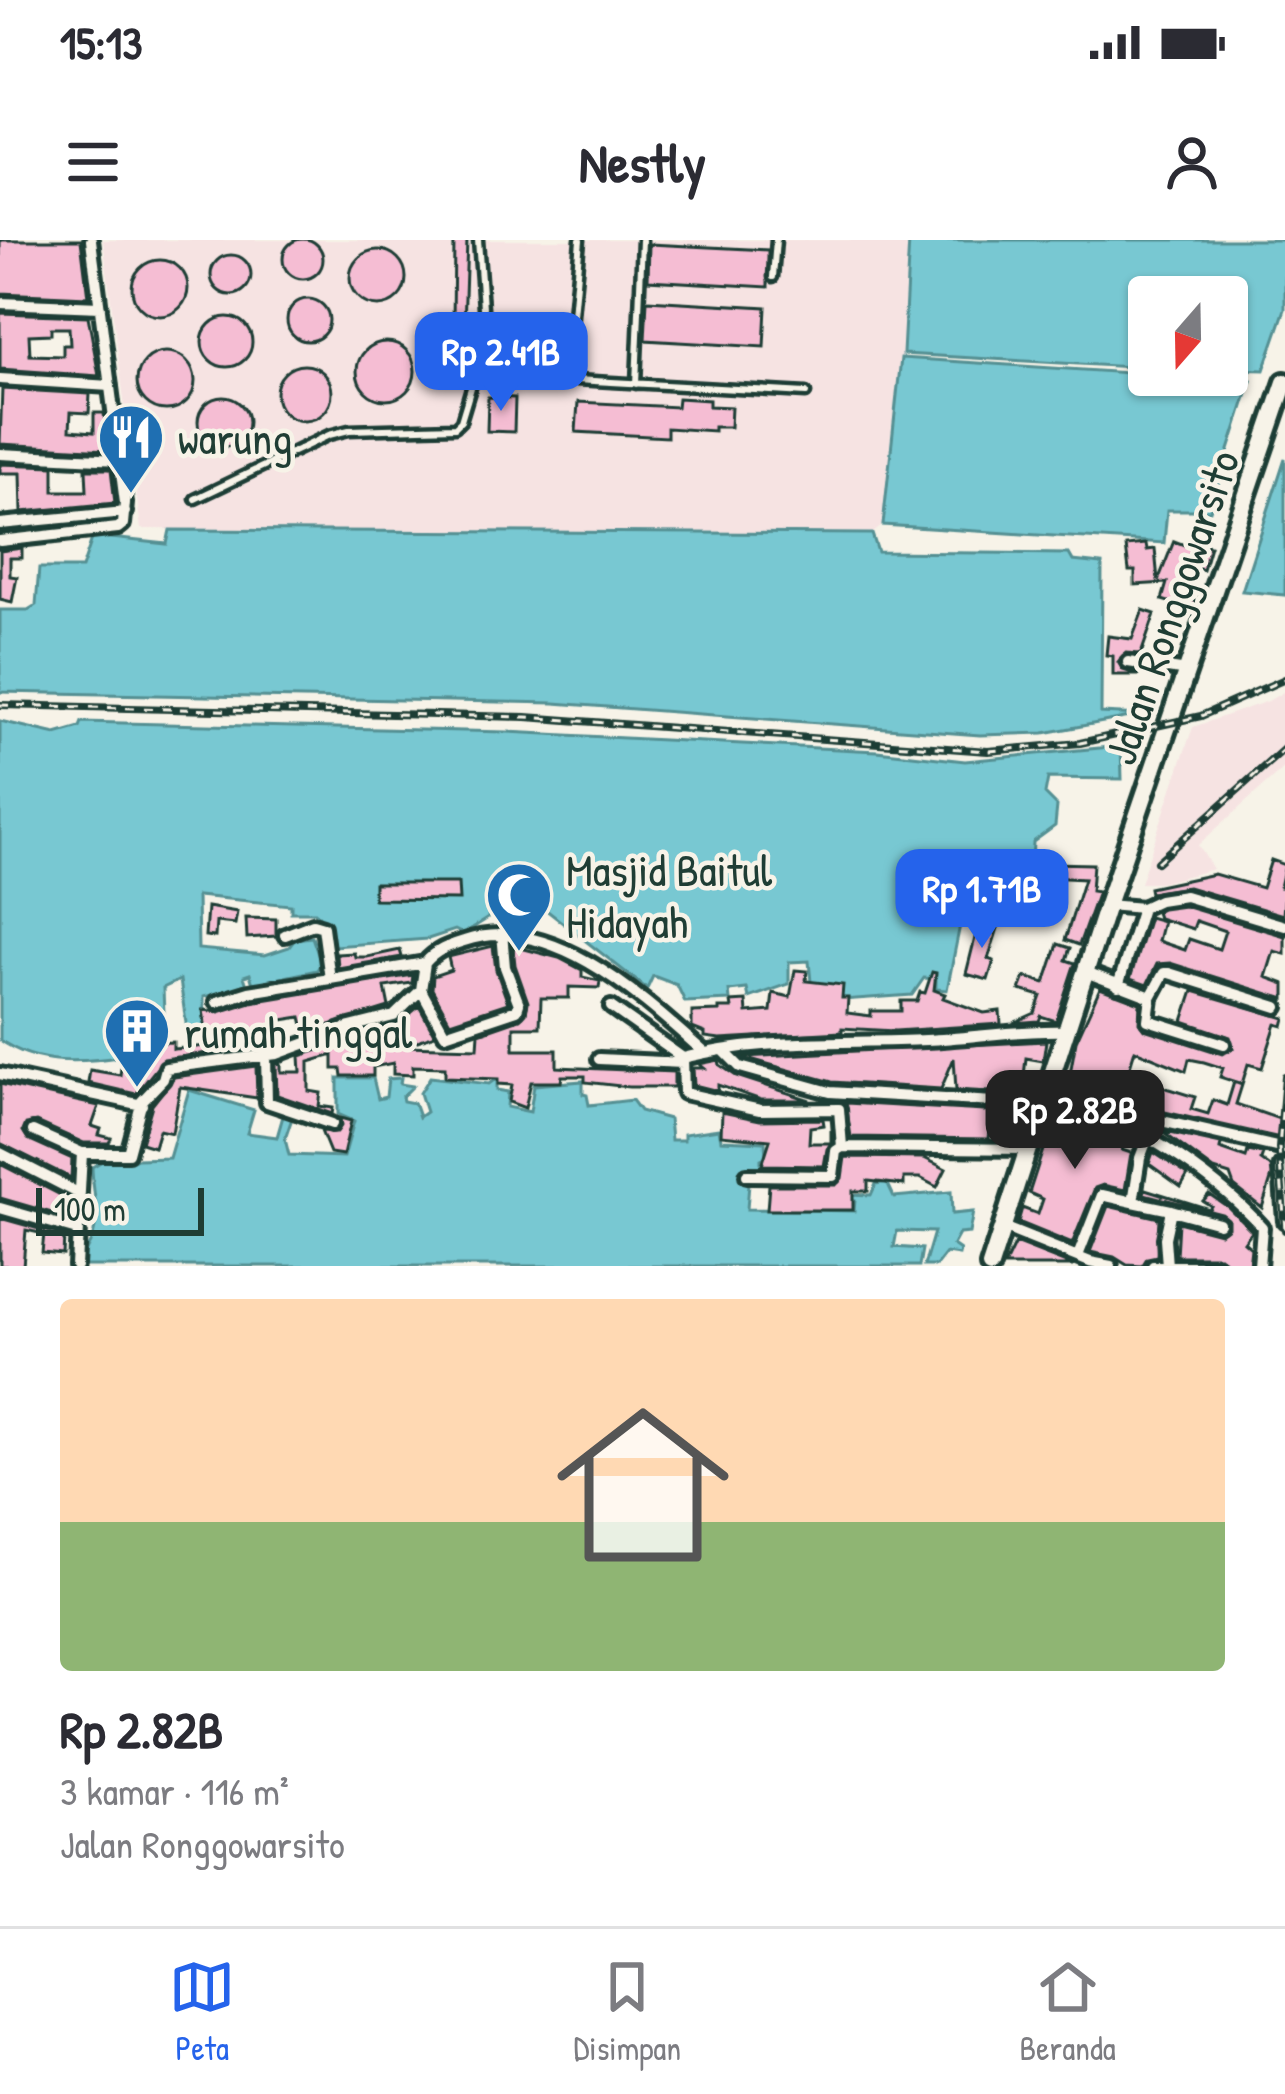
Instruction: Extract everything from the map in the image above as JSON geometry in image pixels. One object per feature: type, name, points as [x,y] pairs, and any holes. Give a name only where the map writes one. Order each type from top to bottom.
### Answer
[{"type":"main road","name":"Jalan Ronggowarsito","points":[[990,1266],[1285,382]]},
{"type":"street","points":[[0,542],[123,525],[91,240]]},
{"type":"street","points":[[0,303],[100,308]]},
{"type":"street","points":[[0,379],[110,386]]},
{"type":"street","points":[[0,454],[119,460]]},
{"type":"street","points":[[0,524],[125,512]]},
{"type":"street","points":[[1128,662],[1187,671]]},
{"type":"street","points":[[1107,905],[1142,908],[1159,900],[1191,897],[1285,926]]},
{"type":"street","points":[[1118,986],[1142,908]]},
{"type":"street","points":[[285,935],[313,924],[323,927],[330,979]]},
{"type":"street","points":[[425,963],[421,990],[445,1034],[518,1010],[505,968],[502,933]]},
{"type":"street","points":[[217,1002],[249,992],[425,963],[444,947],[502,933],[534,939],[597,968],[705,1053]]},
{"type":"street","points":[[1086,972],[1151,997]]},
{"type":"street","points":[[1224,1044],[1148,1020],[1151,997],[1164,974],[1277,1007]]},
{"type":"street","points":[[33,1131],[82,1153],[128,1153],[146,1093],[163,1079],[167,1067],[266,1056],[394,1016],[421,990]]},
{"type":"street","points":[[610,1007],[683,1060]]},
{"type":"street","points":[[599,1058],[683,1060],[781,1042],[919,1041],[1067,1031]]},
{"type":"street","points":[[725,1052],[740,1067],[817,1090],[1091,1105],[1283,1149]]},
{"type":"street","points":[[266,1056],[267,1102],[332,1124]]},
{"type":"street","points":[[683,1060],[683,1093],[760,1110],[839,1109],[842,1147]]},
{"type":"street","points":[[7,1076],[142,1105]]},
{"type":"street","points":[[1091,1105],[1200,1170],[1253,1218],[1262,1227],[1259,1266]]},
{"type":"street","points":[[1285,1135],[1285,1221]]},
{"type":"street","points":[[1133,1202],[1148,1137]]},
{"type":"street","points":[[747,1175],[834,1175],[836,1151],[842,1147],[1029,1149]]},
{"type":"street","points":[[0,1153],[78,1193]]},
{"type":"street","points":[[76,1266],[82,1153]]},
{"type":"street","points":[[1078,1256],[1102,1195],[1219,1223]]},
{"type":"street","points":[[0,1208],[76,1230]]},
{"type":"street","points":[[1166,1266],[1171,1210]]},
{"type":"street","points":[[1005,1228],[1111,1266]]},
{"type":"street","points":[[1153,1266],[1218,1266]]},
{"type":"lane","points":[[478,240],[488,375]]},
{"type":"lane","points":[[567,380],[580,240]]},
{"type":"lane","points":[[636,384],[642,240]]},
{"type":"lane","points":[[773,278],[776,240]]},
{"type":"lane","points":[[195,499],[329,435],[349,430],[455,427],[477,376],[806,393]]},
{"type":"shaded area","points":[[103,240],[909,240],[903,354],[883,525],[872,534],[141,529]]},
{"type":"shaded area","points":[[1285,691],[1285,767],[1198,845],[1213,869],[1160,883],[1140,883],[1193,727]]},
{"type":"water","points":[[909,240],[1285,240],[1285,309],[1264,370],[1248,370],[1248,276],[1128,276],[1128,367],[903,354]]},
{"type":"water","points":[[901,358],[1128,373],[1128,396],[1246,396],[1210,510],[1167,510],[1164,543],[883,525]]},
{"type":"water","points":[[1285,458],[1285,595],[1242,591]]},
{"type":"water","points":[[170,530],[872,534],[878,552],[1069,554],[1073,561],[1102,564],[1101,713],[1141,715],[1044,733],[980,735],[554,703],[0,692],[0,610],[28,610],[36,605],[39,568],[82,568],[93,536],[167,544]]},
{"type":"water","points":[[0,721],[56,734],[80,727],[82,722],[507,732],[877,751],[965,761],[1121,746],[1122,779],[1048,778],[1045,794],[1057,806],[1055,826],[1033,842],[1032,863],[996,863],[988,913],[967,912],[960,925],[947,990],[936,989],[936,979],[924,978],[912,995],[842,1000],[811,982],[809,961],[789,962],[789,984],[749,998],[747,989],[729,991],[730,1000],[685,1002],[677,985],[653,976],[647,989],[545,909],[507,908],[506,897],[491,896],[488,918],[463,934],[455,930],[428,939],[334,946],[330,928],[315,912],[291,912],[291,905],[197,896],[198,949],[265,955],[289,947],[295,939],[312,937],[321,963],[317,970],[253,984],[250,974],[244,976],[247,986],[204,997],[204,1031],[187,1030],[180,980],[163,988],[164,1014],[121,1029],[124,1056],[60,1060],[29,1054],[0,1040]]},
{"type":"water","points":[[430,1077],[489,1084],[497,1078],[497,1090],[508,1092],[507,1107],[530,1112],[534,1085],[583,1081],[589,1105],[632,1100],[640,1111],[669,1119],[671,1140],[719,1129],[721,1140],[765,1142],[761,1170],[744,1173],[744,1182],[749,1183],[747,1209],[854,1211],[855,1200],[847,1200],[848,1194],[871,1195],[876,1184],[887,1182],[894,1197],[951,1192],[952,1214],[973,1212],[969,1233],[959,1234],[953,1245],[959,1255],[946,1253],[936,1266],[924,1266],[934,1232],[897,1231],[894,1247],[922,1249],[919,1266],[83,1266],[96,1221],[92,1167],[104,1160],[169,1158],[189,1090],[254,1110],[247,1133],[277,1137],[283,1116],[292,1118],[285,1139],[289,1155],[344,1157],[354,1121],[338,1114],[338,1078],[373,1078],[378,1099],[386,1097],[388,1079],[401,1078],[400,1084],[413,1086],[403,1101],[414,1103],[419,1117],[426,1112],[420,1093]]},
{"type":"building","points":[[303,239],[317,245],[323,259],[317,273],[303,279],[289,273],[283,259],[289,245]]},
{"type":"building","points":[[0,240],[81,240],[88,297],[0,293]]},
{"type":"building","points":[[454,240],[467,240],[464,325],[453,325]]},
{"type":"building","points":[[649,244],[768,250],[768,287],[648,280]]},
{"type":"building","points":[[378,250],[398,258],[406,278],[398,298],[378,306],[358,298],[350,278],[358,258]]},
{"type":"building","points":[[231,255],[245,261],[251,275],[245,289],[231,295],[217,289],[211,275],[217,261]]},
{"type":"building","points":[[160,260],[180,268],[188,288],[180,308],[160,316],[140,308],[132,288],[140,268]]},
{"type":"building","points":[[308,299],[323,305],[329,320],[323,335],[308,341],[293,335],[287,320],[293,305]]},
{"type":"building","points":[[647,300],[766,307],[764,347],[645,340]]},
{"type":"building","points":[[0,313],[88,316],[99,376],[0,369]],"holes":[[[69,328],[70,345],[63,345],[63,356],[30,355],[29,335]]]},
{"type":"building","points":[[227,317],[245,324],[252,342],[245,360],[227,367],[209,360],[202,342],[209,324]]},
{"type":"building","points":[[386,342],[406,351],[415,371],[406,391],[386,400],[366,391],[357,371],[366,351]]},
{"type":"building","points":[[166,352],[186,361],[195,381],[186,401],[166,410],[146,401],[137,381],[146,361]]},
{"type":"building","points":[[304,365],[324,373],[332,393],[324,413],[304,421],[284,413],[276,393],[284,373]]},
{"type":"building","points":[[2,389],[90,394],[89,413],[71,412],[70,430],[94,432],[94,413],[104,413],[108,450],[0,444]]},
{"type":"building","points":[[223,397],[241,404],[248,422],[241,440],[223,447],[205,440],[198,422],[205,404]]},
{"type":"building","points":[[488,397],[515,398],[514,432],[487,431]]},
{"type":"building","points":[[678,398],[731,407],[730,427],[714,427],[714,431],[667,428],[667,437],[576,432],[578,402],[677,407]]},
{"type":"building","points":[[0,464],[54,466],[54,491],[87,491],[86,469],[111,469],[115,503],[22,512],[21,473],[0,473]]},
{"type":"building","points":[[1174,541],[1192,548],[1193,541],[1210,546],[1203,570],[1187,565],[1174,592],[1197,602],[1194,610],[1162,600],[1167,583],[1135,585],[1135,571],[1129,571],[1126,546],[1146,544],[1147,550],[1155,549],[1158,581]]},
{"type":"building","points":[[22,548],[22,558],[10,558],[10,576],[17,577],[12,602],[0,599],[0,551]]},
{"type":"building","points":[[1143,610],[1155,614],[1141,654],[1126,653],[1118,662],[1123,670],[1139,675],[1113,675],[1113,656],[1106,655],[1108,636],[1132,639]]},
{"type":"building","points":[[1271,860],[1285,865],[1280,887],[1285,888],[1283,915],[1188,887],[1150,893],[1149,888],[1214,874],[1262,888]]},
{"type":"building","points":[[1049,863],[1093,864],[1091,891],[1098,892],[1079,945],[1065,940],[1084,879],[1048,877]]},
{"type":"building","points":[[374,883],[458,883],[459,900],[374,899]]},
{"type":"building","points":[[1184,906],[1285,936],[1285,954],[1274,951],[1266,977],[1285,984],[1285,999],[1170,963],[1157,964],[1147,985],[1130,979],[1149,917],[1163,921],[1158,941],[1185,950],[1189,939],[1219,949],[1225,931],[1196,921],[1193,929],[1158,918],[1156,912]]},
{"type":"building","points":[[207,907],[237,912],[235,924],[216,922],[215,937],[205,936]]},
{"type":"building","points":[[246,918],[276,919],[276,936],[247,938]]},
{"type":"building","points":[[979,922],[999,925],[988,959],[994,961],[988,980],[966,974]]},
{"type":"building","points":[[1058,944],[1070,948],[1066,960],[1075,963],[1056,1021],[1041,1016],[1039,1021],[1013,1023],[1035,1013],[1041,996],[1020,990],[1025,977],[1045,983]]},
{"type":"building","points":[[493,946],[508,1003],[450,1022],[432,989],[433,976],[451,970],[448,957]]},
{"type":"building","points":[[513,946],[559,958],[582,970],[582,977],[600,981],[599,988],[569,987],[569,998],[541,998],[540,1027],[514,1027],[514,1050],[557,1050],[557,1067],[674,1072],[674,1087],[629,1087],[585,1082],[585,1076],[562,1076],[561,1082],[531,1082],[525,1108],[509,1102],[512,1085],[498,1084],[498,1079],[445,1077],[445,1067],[413,1066],[413,1075],[393,1074],[393,1063],[373,1067],[373,1076],[342,1076],[341,1069],[333,1069],[333,1055],[309,1062],[309,1091],[321,1093],[319,1106],[333,1108],[332,1114],[277,1095],[276,1064],[281,1063],[281,1072],[301,1072],[300,1056],[397,1025],[419,1006],[435,1035],[403,1046],[478,1048],[479,1033],[526,1013],[528,1002]]},
{"type":"building","points":[[400,950],[402,957],[338,968],[337,954],[367,957]]},
{"type":"building","points":[[795,970],[807,971],[806,981],[843,985],[847,1013],[871,1016],[871,1011],[901,1011],[901,1001],[917,1001],[932,972],[936,973],[934,990],[945,994],[943,998],[984,1013],[1000,1011],[1001,1024],[895,1031],[842,1028],[842,1032],[720,1039],[705,1037],[692,1028],[692,1012],[732,1008],[731,1002],[746,1001],[747,1013],[771,1011],[773,993],[790,997]]},
{"type":"building","points":[[413,975],[412,983],[385,987],[389,1007],[305,1033],[301,1017],[276,1021],[280,1042],[275,1044],[164,1059],[136,1094],[88,1083],[90,1070],[120,1075],[121,1068],[131,1069],[131,1053],[143,1054],[138,1035],[148,1033],[151,1043],[173,1042],[173,1049],[208,1046],[203,1010],[219,1012],[251,1002]]},
{"type":"building","points":[[1100,988],[1140,1003],[1139,1022],[1144,1029],[1222,1054],[1233,1048],[1230,1037],[1183,1021],[1193,991],[1285,1018],[1283,1026],[1276,1024],[1262,1068],[1248,1064],[1242,1084],[1220,1077],[1223,1068],[1189,1059],[1186,1071],[1135,1050],[1127,1076],[1195,1097],[1191,1109],[1208,1114],[1213,1100],[1227,1105],[1234,1082],[1242,1085],[1236,1104],[1285,1121],[1285,1139],[1067,1090],[1076,1041]]},
{"type":"building","points":[[1046,1041],[1043,1061],[1026,1058],[1022,1094],[956,1090],[954,1058],[941,1089],[832,1082],[743,1057]]},
{"type":"building","points":[[719,1060],[736,1076],[810,1100],[761,1100],[718,1085],[718,1091],[694,1085],[693,1068]]},
{"type":"building","points":[[256,1066],[257,1098],[180,1087],[172,1133],[159,1130],[154,1147],[141,1143],[152,1105],[174,1077]]},
{"type":"building","points":[[0,1084],[99,1106],[92,1126],[101,1129],[99,1135],[111,1138],[109,1143],[84,1143],[37,1122],[26,1124],[23,1131],[28,1139],[72,1159],[71,1178],[0,1143]]},
{"type":"building","points":[[846,1103],[1019,1113],[1019,1120],[991,1121],[989,1139],[851,1137]]},
{"type":"building","points":[[1062,1108],[1087,1114],[1126,1136],[1122,1150],[1131,1153],[1125,1190],[1095,1188],[1072,1244],[1018,1222],[1022,1208],[1038,1214],[1043,1199],[1029,1193],[1051,1125],[1055,1126]]},
{"type":"building","points":[[722,1112],[760,1120],[823,1119],[824,1125],[810,1127],[809,1143],[831,1143],[831,1130],[832,1142],[824,1166],[762,1165],[770,1140],[721,1135]]},
{"type":"building","points":[[340,1118],[351,1121],[343,1155],[330,1153],[321,1131],[337,1132]]},
{"type":"building","points":[[1161,1131],[1221,1144],[1220,1149],[1246,1158],[1248,1151],[1263,1154],[1261,1160],[1271,1167],[1272,1176],[1262,1208],[1234,1186],[1230,1175],[1214,1170]]},
{"type":"building","points":[[1153,1152],[1188,1175],[1181,1187],[1149,1164]]},
{"type":"building","points":[[845,1157],[924,1158],[946,1169],[937,1187],[920,1178],[904,1178],[904,1185],[868,1181],[868,1191],[853,1191],[853,1210],[767,1210],[769,1185],[836,1185]]},
{"type":"building","points":[[0,1164],[70,1200],[69,1218],[0,1198]]},
{"type":"building","points":[[1145,1189],[1209,1209],[1203,1201],[1209,1194],[1228,1207],[1252,1231],[1244,1242],[1251,1248],[1249,1266],[1228,1265],[1219,1256],[1176,1256],[1178,1222],[1220,1233],[1228,1227],[1228,1219],[1144,1194]]},
{"type":"building","points":[[1108,1206],[1159,1218],[1157,1256],[1147,1258],[1142,1266],[1090,1252]]},
{"type":"building","points":[[0,1218],[68,1237],[64,1237],[63,1255],[42,1253],[44,1234],[26,1230],[23,1266],[0,1266]]},
{"type":"building","points":[[1015,1243],[1074,1266],[1004,1266]]},
{"type":"railway","points":[[0,705],[526,717],[988,751],[1080,743],[1201,716],[1285,679]]},
{"type":"railway","points":[[1157,862],[1285,748]]},
{"type":"railway","points":[[1285,1076],[1279,1148],[1285,1230]]},
{"type":"place","name":"warung","points":[[131,496]]},
{"type":"place","name":"Masjid Baitul Hidayah","points":[[519,954]]},
{"type":"place","name":"rumah tinggal","points":[[137,1090]]}]
